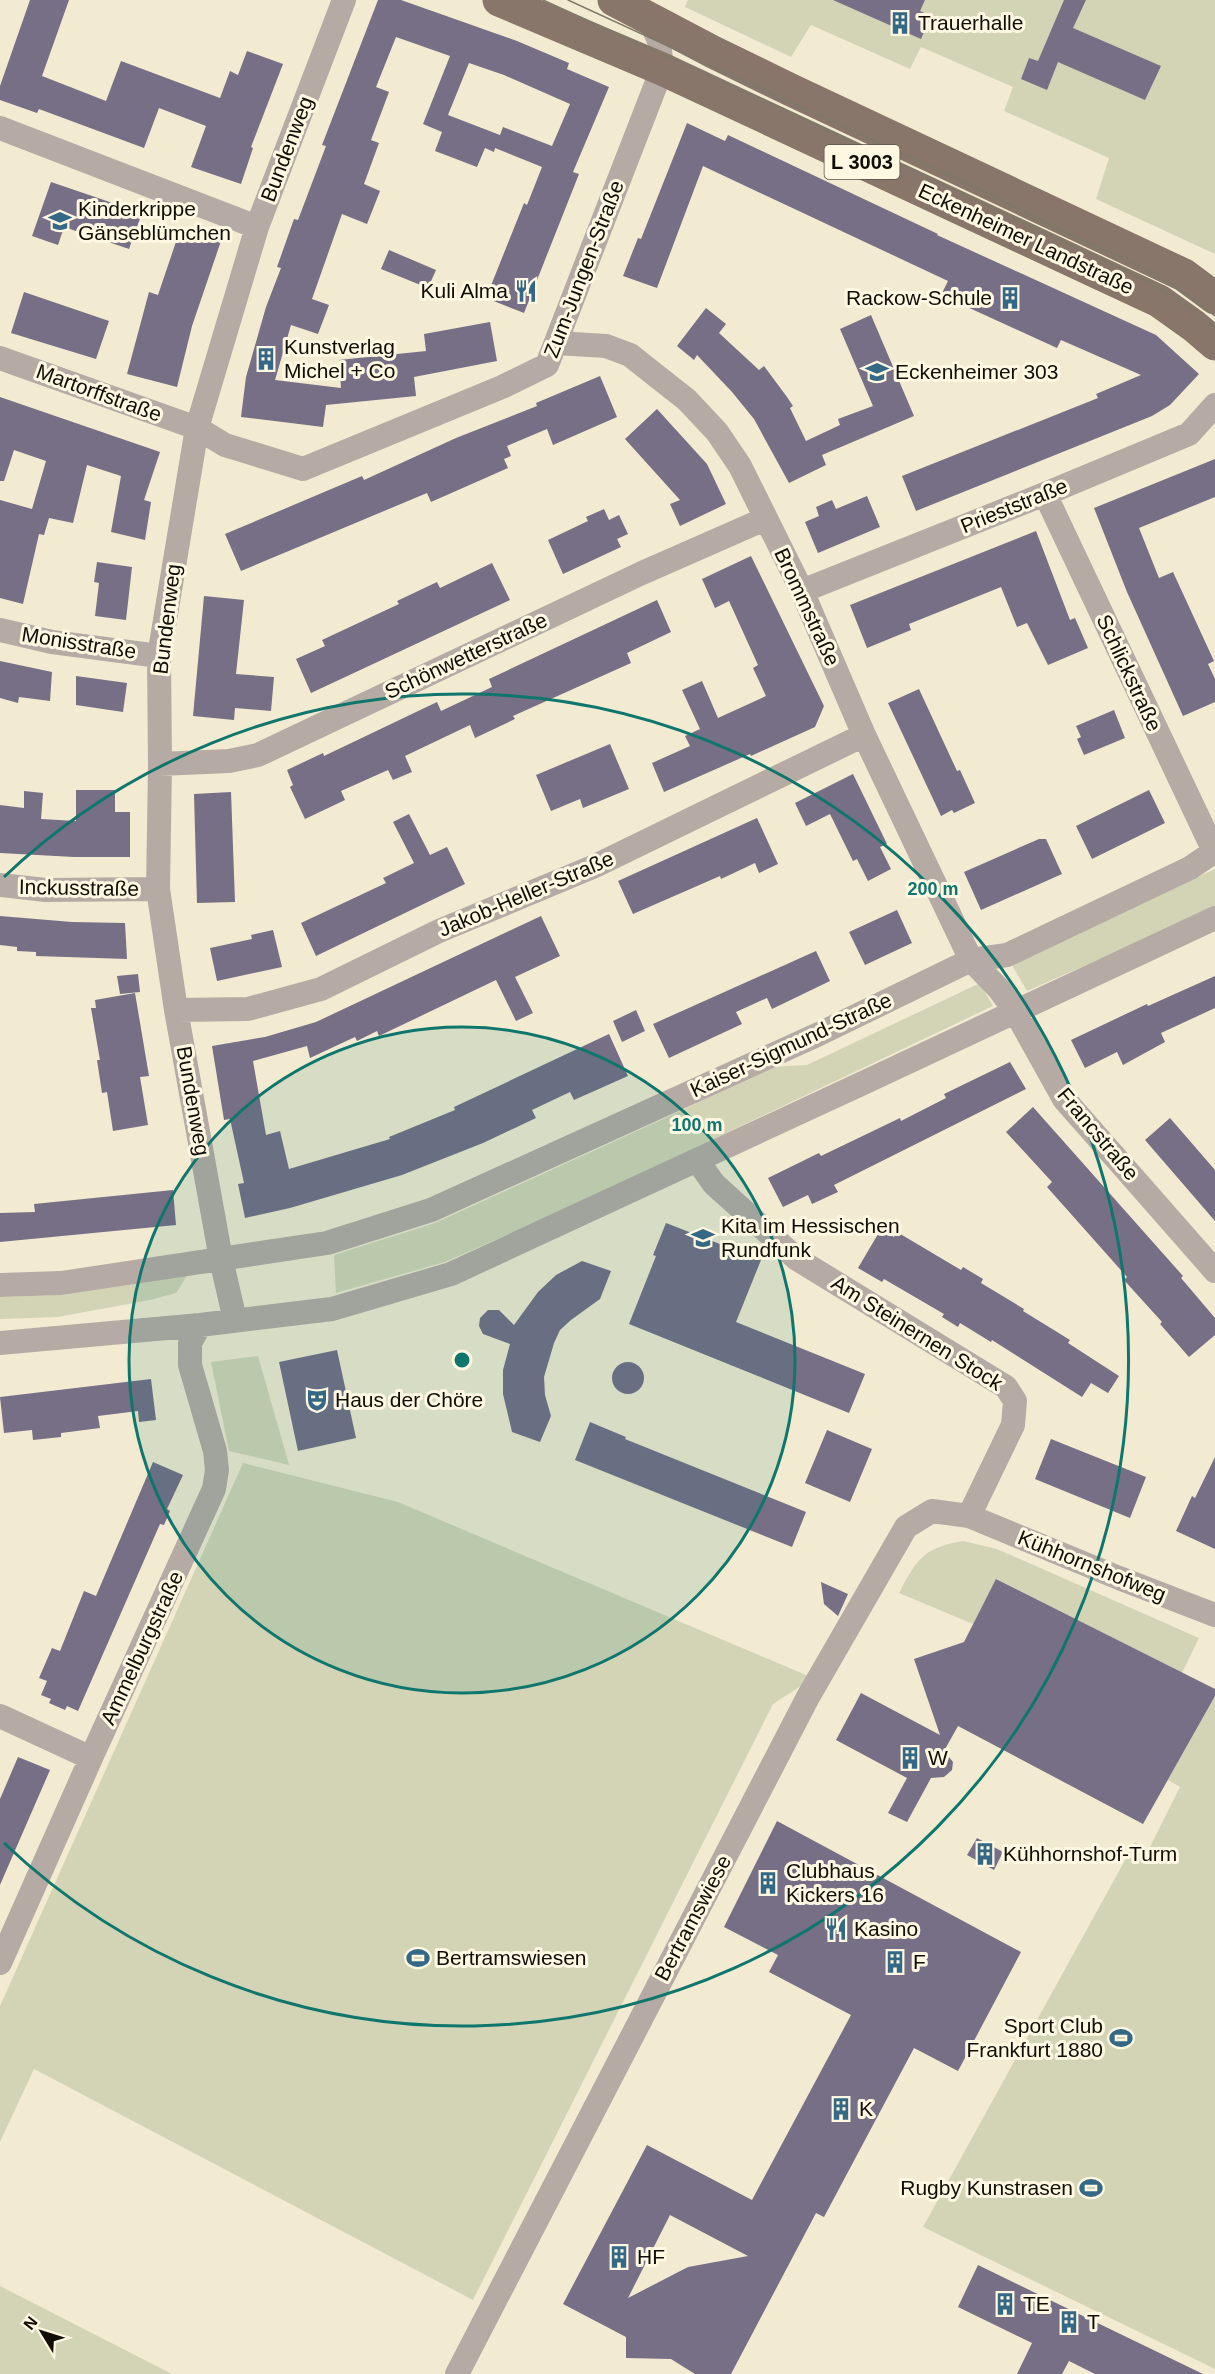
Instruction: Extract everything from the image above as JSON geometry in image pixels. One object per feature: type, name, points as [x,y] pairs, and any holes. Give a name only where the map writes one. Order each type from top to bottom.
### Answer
[{"type":"main road","name":"Eckenheimer Landstraße","points":[[499,0],[662,69],[1159,302],[1194,326],[1215,344]]},
{"type":"main road","name":"Eckenheimer Landstraße","points":[[614,0],[771,81],[1152,259],[1184,275],[1215,298]]},
{"type":"street","name":"Bundenweg","points":[[221,1259],[176,1010],[158,889],[159,656],[197,428],[257,227],[344,0]]},
{"type":"street","name":"Zum-Jungen-Straße","points":[[197,428],[225,445],[303,469],[502,387],[547,365],[662,69],[659,42],[649,18]]},
{"type":"street","points":[[0,128],[257,227]]},
{"type":"street","name":"Brommstraße","points":[[556,343],[606,346],[630,355],[687,400],[717,432],[740,466],[802,591],[864,735],[971,960]]},
{"type":"street","name":"Martorffstraße","points":[[0,358],[197,428]]},
{"type":"street","name":"Prieststraße","points":[[802,591],[1189,434],[1215,405]]},
{"type":"street","name":"Schlickstraße","points":[[1045,494],[1214,851]]},
{"type":"street","name":"Schönwetterstraße","points":[[160,764],[229,761],[258,755],[642,573],[765,519]]},
{"type":"street","name":"Monisstraße","points":[[0,630],[52,642],[159,656]]},
{"type":"street","name":"Jakob-Heller-Straße","points":[[176,1010],[248,1009],[321,989],[439,931],[595,866],[864,735]]},
{"type":"street","name":"Kaiser-Sigmund-Straße","points":[[0,1285],[61,1283],[327,1243],[431,1210],[819,1034],[971,960],[1007,955],[1190,868],[1214,851]]},
{"type":"street","name":"Inckusstraße","points":[[0,885],[46,890],[158,889]]},
{"type":"street","points":[[0,1342],[200,1325],[332,1309],[451,1274],[1215,918]]},
{"type":"street","name":"Francstraße","points":[[971,960],[999,989],[1015,1011],[1064,1099],[1215,1271]]},
{"type":"street","name":"Am Steinernen Stock","points":[[698,1160],[714,1184],[797,1258],[1006,1387],[1015,1401],[1013,1425],[969,1516]]},
{"type":"street","points":[[221,1259],[235,1320]]},
{"type":"street","name":"Ammelburgstraße","points":[[0,1964],[214,1489],[217,1470],[215,1451],[190,1365],[190,1343],[200,1325]]},
{"type":"street","name":"Bertramswiese","points":[[457,2374],[808,1697],[906,1527],[932,1511],[969,1516]]},
{"type":"street","name":"Kühhornshofweg","points":[[969,1516],[1108,1574],[1215,1615]]},
{"type":"street","points":[[0,1716],[91,1758]]},
{"type":"green space","points":[[688,0],[1215,0],[1215,254],[1096,199],[1109,158],[1004,111],[1013,87],[921,47],[910,69],[811,25],[791,57],[685,7]]},
{"type":"green space","points":[[1215,869],[1215,908],[1027,991],[1012,965]]},
{"type":"green space","points":[[980,983],[993,1006],[590,1198],[445,1262],[336,1293],[334,1255],[435,1223],[672,1115],[769,1067],[807,1065]]},
{"type":"green space","points":[[190,1271],[176,1293],[150,1300],[58,1317],[0,1319],[0,1297],[57,1295]]},
{"type":"green space","points":[[258,1356],[289,1465],[229,1451],[211,1362]]},
{"type":"green space","name":"Bertramswiesen","points":[[243,1463],[398,1502],[813,1678],[773,1704],[473,2300],[34,2069],[0,2142],[0,2006]]},
{"type":"green space","points":[[963,1541],[997,1549],[1199,1638],[1182,1673],[997,1579],[973,1624],[899,1593],[923,1557],[939,1547]]},
{"type":"green space","name":"Sport Club Frankfurt 1880","points":[[1215,1696],[1215,2369],[923,2227],[1135,1842],[1149,1849],[1180,1787],[1168,1780]]},
{"type":"green space","points":[[0,2286],[172,2374],[0,2374]]},
{"type":"building","points":[[30,0],[69,0],[42,76],[106,101],[121,61],[220,98],[230,71],[238,75],[247,51],[283,64],[251,147],[253,148],[241,184],[191,167],[206,126],[159,108],[144,148],[39,109],[37,113],[0,100],[0,86]]},
{"type":"building","points":[[378,0],[401,0],[517,41],[569,63],[567,69],[609,87],[573,172],[579,174],[524,313],[486,298],[524,203],[527,205],[542,167],[495,148],[494,152],[485,148],[477,167],[435,151],[442,132],[423,124],[450,56],[396,37],[376,87],[389,92],[371,140],[379,143],[364,184],[380,191],[367,224],[342,214],[312,299],[329,305],[318,334],[291,325],[275,380],[341,388],[339,360],[426,351],[424,334],[490,322],[497,361],[414,377],[416,396],[326,405],[323,427],[241,417],[246,377],[266,307],[281,268],[277,267],[294,219],[298,220],[326,146],[322,145]],"holes":[[[469,63],[504,75],[570,104],[552,146],[503,127],[500,135],[448,115]]]},
{"type":"building","name":"Trauerhalle","points":[[833,0],[925,0],[920,11],[931,16],[921,39]]},
{"type":"building","points":[[1064,0],[1086,0],[1073,28],[1161,66],[1145,100],[1058,62],[1047,90],[1021,79],[1029,58],[1038,61]]},
{"type":"building","points":[[687,123],[725,141],[728,135],[937,235],[1156,335],[1199,374],[1170,405],[1152,416],[916,511],[902,476],[1098,398],[1096,394],[1141,375],[1061,340],[1057,348],[941,295],[948,281],[703,166],[657,288],[623,276],[638,238],[641,239]]},
{"type":"building","points":[[51,182],[142,213],[129,249],[64,227],[58,245],[32,236]]},
{"type":"building","points":[[181,227],[221,241],[192,326],[177,387],[127,374],[149,292],[158,295]]},
{"type":"building","points":[[389,250],[436,270],[428,288],[381,269]]},
{"type":"building","points":[[24,292],[109,321],[96,359],[11,333]]},
{"type":"building","points":[[706,308],[726,324],[719,333],[759,370],[764,366],[793,406],[790,408],[806,441],[840,425],[838,419],[873,406],[840,329],[871,315],[914,416],[822,455],[826,465],[789,483],[754,419],[732,392],[697,355],[694,360],[677,346]]},
{"type":"building","points":[[600,376],[617,417],[553,445],[547,429],[507,446],[511,456],[504,459],[508,468],[431,502],[427,493],[241,571],[225,534],[362,476],[364,480],[456,438],[537,406],[536,403]]},
{"type":"building","points":[[0,397],[160,452],[144,500],[151,502],[145,540],[111,532],[121,476],[87,465],[73,523],[49,518],[44,535],[39,534],[23,604],[0,598],[0,500],[32,509],[46,461],[14,450],[4,481],[0,481]]},
{"type":"building","points":[[657,409],[707,464],[726,504],[680,526],[670,504],[680,500],[625,439]]},
{"type":"building","points":[[1215,459],[1215,497],[1139,528],[1159,578],[1173,572],[1214,661],[1208,664],[1215,679],[1215,702],[1183,716],[1127,592],[1094,508]]},
{"type":"building","points":[[867,496],[880,527],[818,553],[805,522],[819,516],[816,507],[832,500],[836,509]]},
{"type":"building","points":[[604,509],[609,520],[619,515],[628,534],[617,539],[621,547],[563,574],[548,540],[588,521],[586,517]]},
{"type":"building","points":[[1036,531],[1070,620],[1075,618],[1088,648],[1048,665],[1027,623],[1017,627],[1001,587],[909,624],[911,630],[867,648],[850,605]]},
{"type":"building","points":[[751,556],[824,706],[815,727],[664,792],[652,763],[690,746],[685,736],[700,729],[682,690],[702,681],[718,718],[766,696],[753,668],[758,665],[729,601],[715,608],[702,579]]},
{"type":"building","points":[[97,562],[132,567],[126,620],[95,616],[99,583],[94,582]]},
{"type":"building","points":[[492,563],[510,600],[311,693],[296,659],[325,646],[322,640],[399,604],[397,601],[437,582],[440,588]]},
{"type":"building","points":[[204,596],[244,600],[236,674],[274,677],[271,711],[235,708],[234,720],[193,716]]},
{"type":"building","points":[[657,600],[671,632],[627,653],[631,663],[513,716],[515,719],[475,738],[470,725],[405,756],[412,772],[393,780],[388,770],[341,791],[345,800],[305,819],[290,787],[293,785],[287,770],[323,753],[324,756],[437,702],[441,711],[492,687],[489,679]]},
{"type":"building","points":[[0,661],[52,672],[50,701],[19,697],[18,703],[0,698]]},
{"type":"building","points":[[76,676],[127,683],[123,712],[76,705]]},
{"type":"building","points":[[919,689],[957,771],[960,770],[975,803],[954,813],[952,810],[941,816],[888,703]]},
{"type":"building","points":[[1114,710],[1125,738],[1084,755],[1077,739],[1081,737],[1076,726]]},
{"type":"building","points":[[610,744],[629,789],[583,808],[580,799],[551,811],[536,775]]},
{"type":"building","points":[[853,774],[887,844],[880,847],[891,869],[868,881],[857,859],[853,861],[830,814],[806,826],[795,803]]},
{"type":"building","points":[[76,790],[115,790],[115,812],[130,812],[130,857],[0,853],[0,805],[24,808],[24,791],[43,793],[41,819],[76,821]]},
{"type":"building","points":[[1149,790],[1165,823],[1092,859],[1076,826]]},
{"type":"building","points":[[231,792],[235,902],[197,903],[194,794]]},
{"type":"building","points":[[409,814],[430,855],[447,847],[465,884],[316,956],[301,923],[386,883],[383,878],[414,863],[393,822]]},
{"type":"building","points":[[757,818],[778,864],[759,873],[755,863],[633,914],[618,881]]},
{"type":"building","points":[[1039,839],[1046,839],[1062,874],[981,910],[964,872]]},
{"type":"building","points":[[897,910],[912,943],[865,965],[849,932]]},
{"type":"building","points":[[0,916],[72,922],[125,923],[127,959],[36,956],[36,952],[17,951],[17,947],[0,945]]},
{"type":"building","points":[[541,916],[560,956],[515,977],[533,1013],[516,1021],[496,980],[379,1036],[377,1031],[357,1041],[355,1037],[310,1058],[307,1046],[253,1061],[266,1135],[280,1131],[289,1169],[390,1139],[389,1137],[455,1110],[454,1107],[609,1034],[628,1076],[574,1100],[570,1092],[532,1110],[536,1118],[483,1143],[402,1175],[290,1208],[245,1218],[238,1184],[244,1183],[230,1119],[224,1120],[212,1046],[265,1037],[316,1022]]},
{"type":"building","points":[[273,930],[282,967],[217,981],[210,948],[252,939],[251,935]]},
{"type":"building","points":[[816,951],[830,981],[772,1009],[767,998],[736,1012],[742,1024],[669,1058],[653,1024]]},
{"type":"building","points":[[138,974],[140,992],[120,994],[117,976]]},
{"type":"building","points":[[1215,976],[1215,1008],[1161,1033],[1165,1042],[1123,1065],[1117,1052],[1085,1068],[1071,1040],[1147,1004],[1148,1006]]},
{"type":"building","points":[[135,993],[149,1076],[140,1077],[148,1125],[113,1131],[107,1092],[102,1093],[97,1060],[100,1060],[91,1008],[96,1008],[95,1000]]},
{"type":"building","points":[[636,1010],[645,1031],[622,1042],[613,1021]]},
{"type":"building","points":[[1010,1062],[1026,1089],[834,1185],[838,1192],[812,1204],[808,1195],[783,1207],[768,1178],[819,1153],[821,1156],[900,1118],[901,1121],[946,1098],[944,1094]]},
{"type":"building","points":[[1033,1107],[1183,1276],[1181,1278],[1215,1318],[1215,1335],[1189,1357],[1160,1324],[1162,1322],[1124,1280],[1127,1277],[1047,1187],[1052,1182],[1006,1132]]},
{"type":"building","points":[[1170,1118],[1215,1170],[1215,1221],[1145,1140]]},
{"type":"building","points":[[173,1190],[176,1225],[0,1242],[0,1213],[35,1212],[34,1204]]},
{"type":"building","points":[[666,1223],[761,1260],[736,1322],[865,1374],[849,1413],[629,1324],[656,1256],[653,1255]]},
{"type":"building","points":[[881,1229],[894,1237],[897,1232],[961,1270],[963,1267],[983,1279],[981,1283],[1070,1340],[1068,1343],[1119,1376],[1108,1393],[1091,1383],[1082,1397],[992,1340],[991,1342],[960,1323],[958,1327],[942,1317],[944,1314],[884,1279],[882,1282],[858,1268]]},
{"type":"building","points":[[582,1261],[611,1271],[600,1299],[560,1330],[554,1343],[544,1377],[545,1395],[551,1416],[540,1442],[512,1432],[503,1394],[503,1370],[510,1344],[483,1334],[479,1326],[480,1318],[488,1310],[499,1310],[514,1325],[538,1292],[556,1275]]},
{"type":"building","name":"Haus der Chöre","points":[[337,1350],[356,1438],[298,1451],[279,1362]]},
{"type":"building","points":[[628,1362],[640,1366],[644,1378],[640,1390],[628,1394],[616,1390],[612,1378],[616,1366]]},
{"type":"building","points":[[151,1379],[156,1420],[139,1422],[138,1411],[98,1416],[100,1428],[61,1433],[61,1437],[33,1440],[32,1430],[4,1433],[0,1397]]},
{"type":"building","points":[[590,1422],[626,1437],[625,1439],[806,1512],[792,1547],[575,1460]]},
{"type":"building","points":[[827,1430],[872,1449],[850,1502],[805,1483]]},
{"type":"building","points":[[1051,1439],[1146,1477],[1130,1518],[1035,1479]]},
{"type":"building","points":[[1215,1457],[1215,1549],[1176,1531],[1192,1496],[1195,1498]]},
{"type":"building","points":[[153,1462],[183,1475],[167,1509],[170,1511],[164,1525],[160,1524],[78,1711],[67,1706],[65,1710],[49,1703],[51,1699],[41,1695],[47,1681],[39,1678],[52,1648],[60,1651],[84,1591],[96,1596]]},
{"type":"building","points":[[996,1579],[1215,1689],[1215,1696],[1143,1824],[958,1726],[944,1751],[953,1762],[952,1770],[944,1777],[931,1778],[907,1822],[888,1813],[907,1778],[836,1740],[861,1693],[940,1735],[914,1659],[964,1642]]},
{"type":"building","points":[[821,1582],[848,1594],[838,1616],[824,1604]]},
{"type":"building","points":[[18,1757],[50,1770],[0,1885],[0,1799]]},
{"type":"building","points":[[777,1821],[1021,1952],[958,2071],[914,2048],[824,2217],[816,2213],[731,2374],[695,2374],[671,2359],[626,2358],[626,2337],[563,2304],[647,2145],[752,2200],[851,2015],[769,1972],[778,1955],[724,1927]],"holes":[[[670,2215],[748,2256],[688,2267],[628,2298]]]},
{"type":"building","name":"Kühhornshof-Turm","points":[[977,1838],[1003,1852],[994,1870],[967,1855]]},
{"type":"building","points":[[978,2265],[1203,2374],[1095,2374],[1069,2361],[1062,2374],[1017,2374],[1032,2343],[958,2307]]},
{"type":"tram line","points":[[543,0],[796,115],[1151,283],[1188,306],[1215,329]]},
{"type":"tram line","points":[[568,0],[977,188],[1126,260],[1181,290],[1215,316]]},
{"type":"place","name":"Trauerhalle","points":[[900,23]]},
{"type":"place","name":"Kinderkrippe Gänseblümchen","points":[[60,221]]},
{"type":"place","name":"Kuli Alma","points":[[526,291]]},
{"type":"place","name":"Rackow-Schule","points":[[1010,298]]},
{"type":"place","name":"Kunstverlag Michel + Co","points":[[266,359]]},
{"type":"place","name":"Eckenheimer 303","points":[[877,372]]},
{"type":"place","name":"Kita im Hessischen Rundfunk","points":[[703,1238]]},
{"type":"place","name":"Haus der Chöre","points":[[317,1400]]},
{"type":"place","name":"W","points":[[910,1758]]},
{"type":"place","name":"Kühhornshof-Turm","points":[[985,1854]]},
{"type":"place","name":"Clubhaus Kickers 16","points":[[768,1883]]},
{"type":"place","name":"Kasino","points":[[836,1929]]},
{"type":"place","name":"Bertramswiesen","points":[[418,1958]]},
{"type":"place","name":"F","points":[[895,1962]]},
{"type":"place","name":"Sport Club Frankfurt 1880","points":[[1121,2038]]},
{"type":"place","name":"K","points":[[841,2109]]},
{"type":"place","name":"Rugby Kunstrasen","points":[[1091,2188]]},
{"type":"place","name":"HF","points":[[619,2257]]},
{"type":"place","name":"TE","points":[[1005,2304]]},
{"type":"place","name":"T","points":[[1069,2322]]}]
